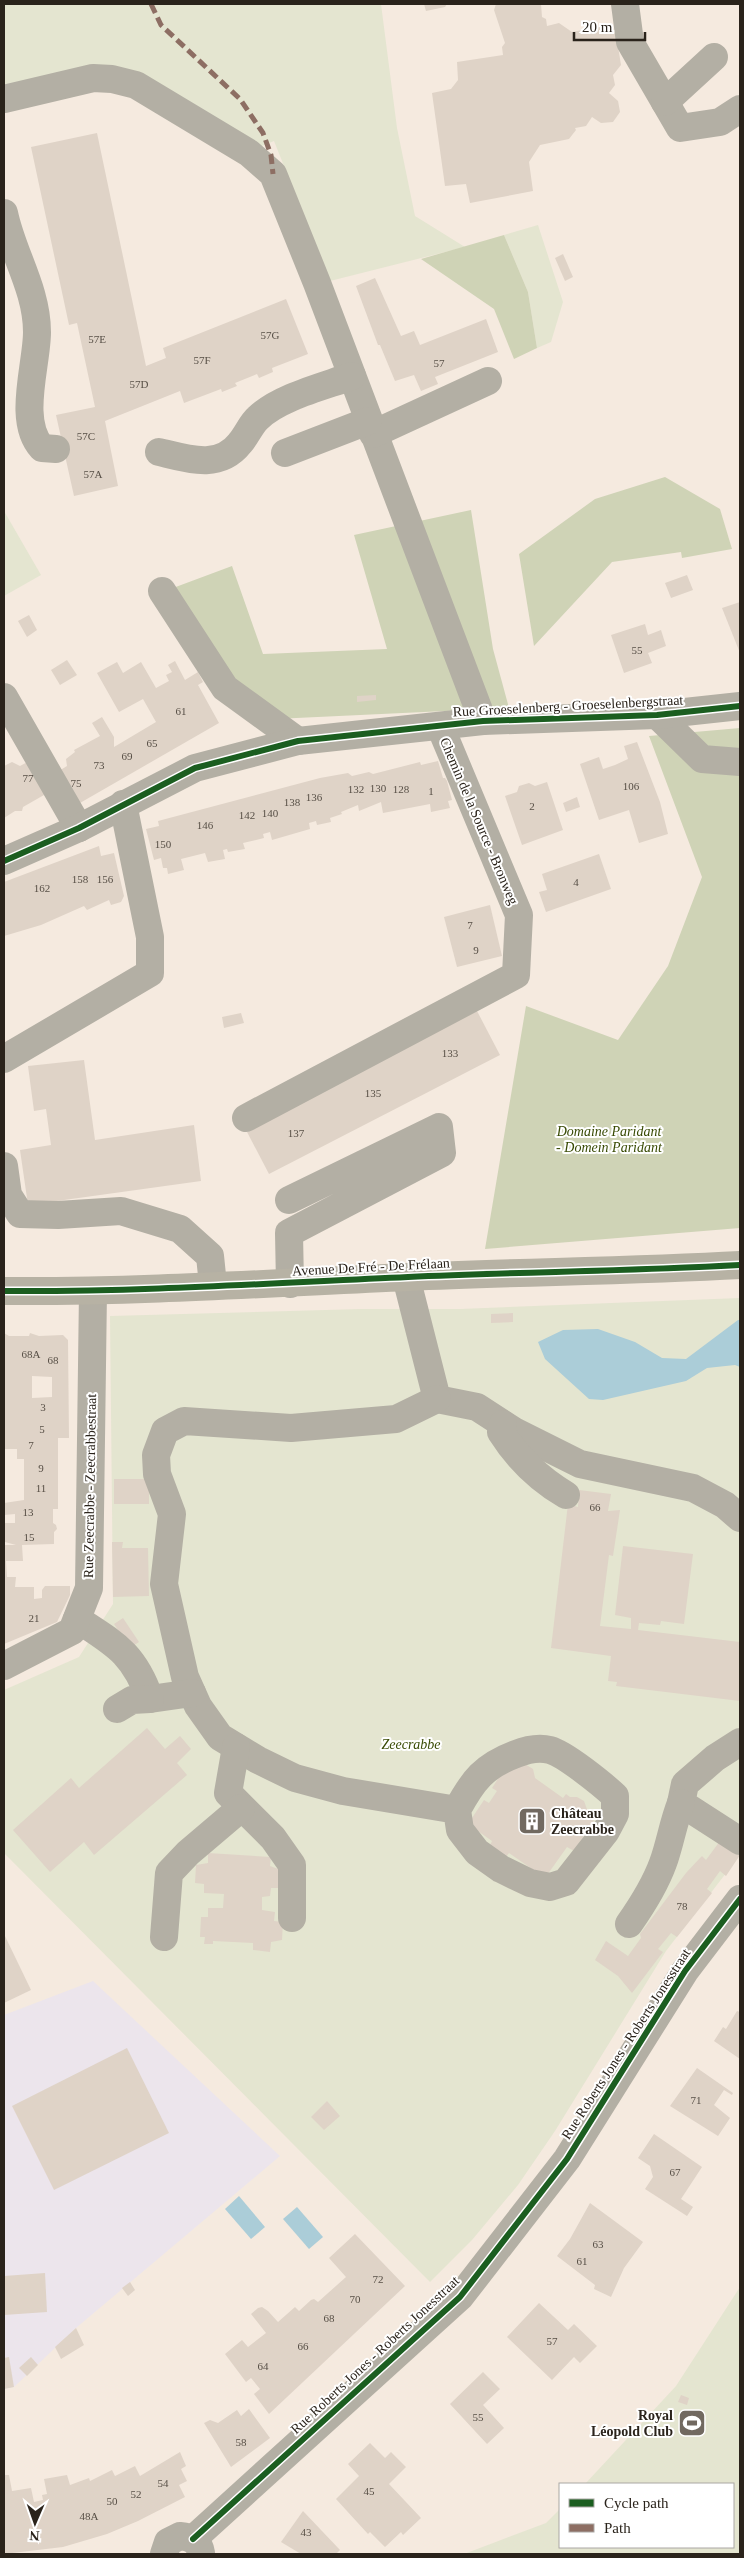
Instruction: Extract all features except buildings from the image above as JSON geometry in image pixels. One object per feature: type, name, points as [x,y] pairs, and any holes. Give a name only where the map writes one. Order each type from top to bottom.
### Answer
[{"type":"main road","name":"Avenue De Fré - De Frélaan","points":[[4,1291],[93,1291],[740,1265]]},
{"type":"street","points":[[625,4],[630,42],[680,128],[720,122],[740,109]]},
{"type":"street","points":[[665,102],[714,57]]},
{"type":"street","points":[[4,99],[93,78],[112,79],[136,85],[262,162],[272,174],[352,376],[483,721]]},
{"type":"street","points":[[4,213],[25,273],[37,330],[29,401],[34,435],[42,448],[56,449]]},
{"type":"street","points":[[159,452],[204,462],[227,456],[240,444],[258,418],[283,402],[352,376]]},
{"type":"street","points":[[285,453],[371,428],[488,381]]},
{"type":"street","points":[[162,590],[224,688],[298,741]]},
{"type":"street","points":[[4,697],[79,828]]},
{"type":"street","name":"Rue Groeselenberg - Groeselenbergstraat","points":[[4,861],[79,828],[195,768],[298,741],[483,721],[657,715],[740,706]]},
{"type":"street","points":[[657,715],[702,760],[740,762]]},
{"type":"street","name":"Chemin de la Source - Bronweg","points":[[246,1118],[516,975],[519,915],[440,726]]},
{"type":"street","points":[[4,1059],[150,973],[150,937],[123,804]]},
{"type":"street","points":[[289,1200],[439,1127],[442,1153],[289,1233],[290,1284]]},
{"type":"street","points":[[4,1166],[8,1195],[20,1214],[58,1215],[121,1211],[180,1230],[210,1256],[213,1285]]},
{"type":"street","points":[[406,1277],[437,1399]]},
{"type":"street","name":"Rue Zeecrabbe - Zeecrabbestraat","points":[[4,1666],[72,1631],[89,1588],[93,1291]]},
{"type":"street","points":[[457,1810],[343,1791],[295,1778],[258,1760],[220,1737],[198,1706],[192,1692],[179,1656],[164,1584],[172,1514],[157,1474],[156,1454],[165,1431],[184,1421],[292,1428],[396,1419],[437,1399],[477,1407],[503,1424],[580,1464],[693,1488],[725,1505],[740,1518]]},
{"type":"street","points":[[503,1424],[501,1432],[512,1450],[548,1484],[566,1495]]},
{"type":"street","points":[[77,1619],[116,1644],[129,1658],[142,1676],[150,1699]]},
{"type":"street","points":[[117,1710],[132,1700],[192,1692]]},
{"type":"street","points":[[629,1924],[654,1887],[664,1861],[685,1784],[715,1758],[740,1742]]},
{"type":"street","points":[[236,1747],[228,1793],[273,1838],[292,1865],[292,1918]]},
{"type":"street","points":[[529,1749],[550,1750],[597,1780],[615,1796],[615,1814],[606,1831],[566,1882],[550,1887],[530,1883],[502,1869],[477,1852],[460,1830],[457,1810],[468,1788],[494,1762],[529,1749]]},
{"type":"street","points":[[681,1803],[740,1841]]},
{"type":"street","points":[[164,1938],[169,1873],[188,1853],[241,1808]]},
{"type":"street","name":"Rue Roberts Jones - Roberts Jonesstraat","points":[[197,2546],[460,2297],[567,2159],[685,1971],[740,1899]]},
{"type":"street","points":[[164,2554],[165,2548],[173,2538],[180,2536],[197,2546]]},
{"type":"shaded area","points":[[93,1981],[280,2156],[76,2328],[14,2387],[4,2389],[4,2015]]},
{"type":"green space","points":[[4,4],[381,4],[397,128],[415,216],[465,247],[330,281],[274,141],[257,148],[143,78],[4,89]]},
{"type":"green space","points":[[538,225],[563,302],[551,342],[537,348],[528,292],[504,235]]},
{"type":"green space","points":[[504,235],[528,292],[537,348],[514,359],[494,309],[421,259]]},
{"type":"green space","points":[[665,477],[720,509],[732,549],[682,558],[681,552],[612,562],[534,646],[519,554],[595,499]]},
{"type":"green space","points":[[471,510],[493,649],[509,708],[275,719],[231,683],[173,588],[232,566],[263,654],[387,649],[354,535]]},
{"type":"green space","points":[[4,511],[41,575],[4,596]]},
{"type":"green space","name":"Domaine Paridant - Domein Paridant","points":[[740,728],[740,1228],[485,1249],[526,1006],[618,1040],[668,966],[702,877],[649,736]]},
{"type":"green space","name":"Zeecrabbe","points":[[740,1298],[740,1855],[666,1951],[555,2131],[518,2185],[472,2240],[430,2282],[4,1853],[4,1690],[79,1657],[113,1604],[110,1316],[361,1309],[460,1309]]},
{"type":"green space","name":"Royal Léopold Club","points":[[740,2287],[740,2554],[464,2554],[546,2523],[559,2510],[559,2548],[734,2548],[734,2483],[586,2483],[676,2386]]},
{"type":"water","points":[[740,1320],[740,1367],[735,1365],[707,1368],[686,1381],[603,1400],[589,1399],[545,1359],[538,1342],[563,1330],[598,1329],[635,1342],[662,1358],[686,1359]]},
{"type":"water","points":[[239,2196],[265,2227],[251,2239],[225,2209]]},
{"type":"water","points":[[297,2207],[323,2237],[309,2249],[283,2219]]},
{"type":"marked path","points":[[151,4],[161,25],[240,99],[263,133],[271,155],[273,174]]},
{"type":"cycle path","points":[[4,861],[79,828],[195,768],[298,741],[483,721],[657,715],[740,706]]},
{"type":"cycle path","points":[[4,1291],[156,1289],[450,1275],[740,1265]]},
{"type":"cycle path","points":[[193,2539],[460,2297],[567,2159],[685,1971],[740,1899]]},
{"type":"place","name":"Château Zeecrabbe","points":[[532,1821]]},
{"type":"place","name":"Royal Léopold Club","points":[[692,2423]]}]
